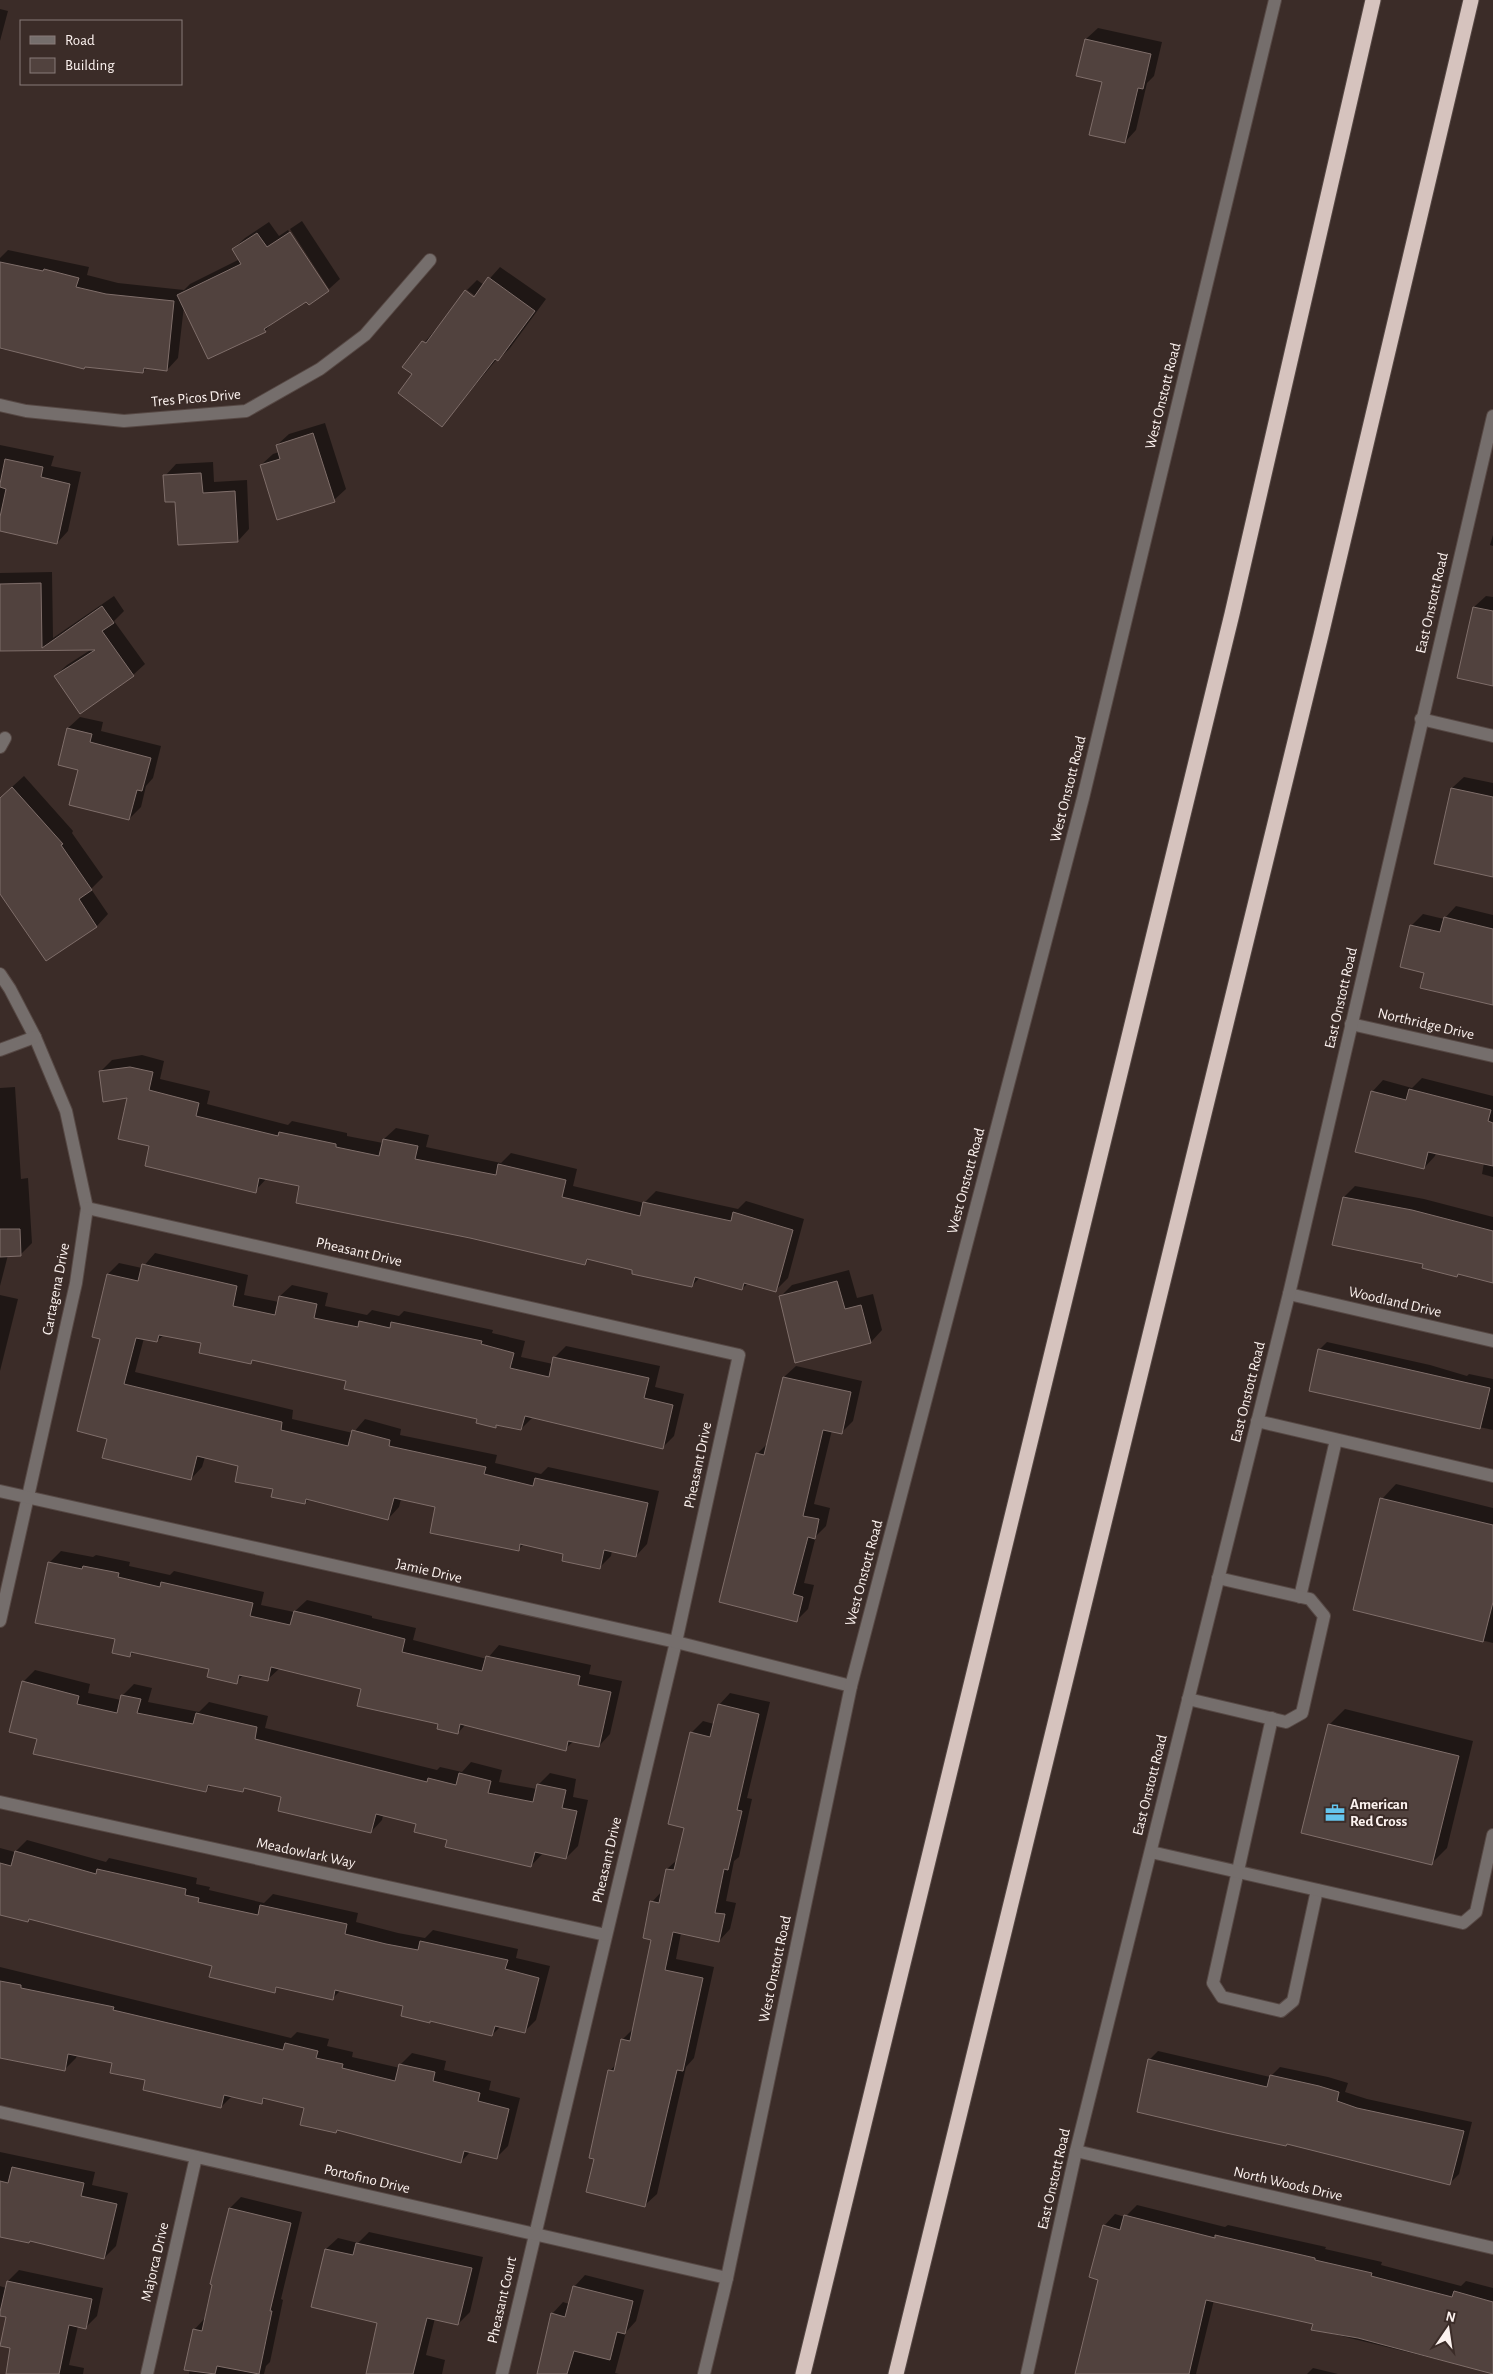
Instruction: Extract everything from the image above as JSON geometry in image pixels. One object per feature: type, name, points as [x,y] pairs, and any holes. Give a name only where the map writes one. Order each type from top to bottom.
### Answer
[{"type":"highway","points":[[803,2374],[1232,614],[1373,0]]},
{"type":"highway","points":[[896,2374],[1316,654],[1471,0]]},
{"type":"street","name":"West Onstott Road","points":[[704,2374],[727,2278],[851,1686],[1083,798],[1276,0]]},
{"type":"street","name":"Tres Picos Drive","points":[[0,405],[26,411],[124,421],[246,411],[320,369],[365,335],[430,260]]},
{"type":"street","name":"East Onstott Road","points":[[1027,2374],[1076,2151],[1289,1294],[1421,719],[1493,421]]},
{"type":"street","points":[[1421,719],[1493,736]]},
{"type":"street","name":"Cartagena Drive","points":[[0,974],[35,1037],[66,1111],[87,1208],[76,1283],[0,1621]]},
{"type":"street","name":"Northridge Drive","points":[[1352,1024],[1493,1056]]},
{"type":"street","points":[[0,1050],[35,1037]]},
{"type":"street","name":"Pheasant Drive","points":[[87,1208],[739,1355],[676,1642],[534,2233]]},
{"type":"street","name":"Woodland Drive","points":[[1289,1294],[1493,1341]]},
{"type":"street","points":[[1257,1422],[1493,1476]]},
{"type":"street","points":[[1300,1597],[1336,1440]]},
{"type":"street","name":"Jamie Drive","points":[[0,1491],[676,1642],[851,1686]]},
{"type":"street","points":[[1188,1700],[1286,1722],[1302,1713],[1305,1703],[1324,1616],[1310,1599],[1218,1578]]},
{"type":"street","points":[[1272,1718],[1213,1983],[1222,1997],[1281,2011],[1293,2001],[1317,1890]]},
{"type":"street","name":"Meadowlark Way","points":[[0,1802],[606,1935]]},
{"type":"street","points":[[1150,1852],[1463,1923],[1476,1912],[1493,1835]]},
{"type":"street","name":"Portofino Drive","points":[[0,2112],[727,2278]]},
{"type":"street","name":"North Woods Drive","points":[[1076,2151],[1493,2248]]},
{"type":"street","name":"Majorca Drive","points":[[147,2374],[196,2157]]},
{"type":"street","name":"Pheasant Court","points":[[502,2374],[534,2233]]},
{"type":"building","points":[[1085,39],[1151,54],[1143,89],[1138,88],[1125,143],[1089,135],[1102,82],[1076,76]]},
{"type":"building","points":[[290,232],[329,291],[309,305],[306,302],[264,329],[266,332],[208,359],[177,295],[241,264],[232,249],[257,233],[267,247]]},
{"type":"building","points":[[0,262],[43,271],[44,269],[79,278],[76,287],[106,294],[174,301],[167,371],[144,368],[143,373],[85,367],[84,369],[0,348]]},
{"type":"building","points":[[488,277],[535,311],[498,361],[495,359],[442,427],[398,393],[412,374],[402,367],[422,341],[426,343],[465,290],[474,297]]},
{"type":"building","points":[[313,433],[335,502],[277,520],[260,465],[280,459],[276,445]]},
{"type":"building","points":[[5,459],[43,467],[41,477],[70,484],[57,544],[0,531],[0,517],[6,489],[0,487],[0,484]]},
{"type":"building","points":[[201,473],[203,493],[235,491],[238,542],[178,545],[175,502],[165,502],[163,475]]},
{"type":"building","points":[[41,583],[42,648],[102,606],[114,623],[102,631],[134,676],[80,714],[54,676],[95,650],[0,651],[0,584]]},
{"type":"building","points":[[1473,607],[1493,611],[1493,686],[1457,678]]},
{"type":"building","points":[[67,728],[92,734],[90,742],[151,758],[142,791],[137,790],[129,820],[69,805],[78,770],[58,765]]},
{"type":"building","points":[[12,787],[63,844],[61,845],[92,890],[79,899],[97,927],[46,961],[0,894],[0,798]]},
{"type":"building","points":[[1451,788],[1493,797],[1493,877],[1434,864]]},
{"type":"building","points":[[1444,917],[1493,929],[1493,1005],[1420,988],[1424,973],[1400,967],[1410,925],[1440,932]]},
{"type":"building","points":[[130,1067],[153,1072],[149,1090],[199,1103],[196,1116],[278,1136],[279,1132],[336,1144],[336,1147],[379,1156],[383,1139],[418,1146],[415,1159],[496,1175],[498,1164],[566,1180],[562,1197],[640,1216],[643,1202],[731,1221],[733,1212],[793,1230],[776,1292],[744,1283],[742,1290],[695,1277],[692,1287],[632,1274],[632,1270],[587,1259],[585,1265],[470,1238],[296,1203],[299,1186],[259,1178],[256,1193],[145,1166],[149,1146],[118,1139],[127,1098],[103,1102],[99,1071]]},
{"type":"building","points":[[1409,1089],[1491,1110],[1488,1121],[1493,1123],[1493,1166],[1428,1152],[1424,1169],[1355,1152],[1371,1091],[1406,1100]]},
{"type":"building","points":[[1343,1197],[1412,1210],[1493,1231],[1493,1283],[1458,1274],[1457,1277],[1422,1268],[1423,1264],[1332,1245]]},
{"type":"building","points":[[0,1229],[20,1229],[21,1256],[0,1257]]},
{"type":"building","points":[[142,1264],[237,1286],[233,1306],[275,1315],[279,1296],[317,1304],[314,1318],[358,1327],[359,1321],[390,1328],[391,1322],[482,1341],[481,1344],[514,1353],[510,1368],[549,1377],[553,1357],[649,1378],[644,1398],[673,1405],[663,1449],[525,1416],[521,1430],[496,1425],[496,1428],[476,1423],[477,1419],[344,1389],[346,1381],[252,1360],[251,1364],[199,1353],[201,1343],[159,1335],[157,1342],[136,1338],[124,1384],[282,1422],[281,1430],[348,1446],[352,1430],[390,1440],[389,1446],[486,1467],[484,1474],[533,1486],[535,1478],[648,1503],[636,1557],[604,1550],[600,1569],[562,1561],[563,1554],[520,1544],[519,1551],[430,1533],[435,1507],[394,1498],[388,1520],[306,1499],[305,1504],[271,1497],[273,1489],[235,1482],[238,1466],[197,1456],[191,1480],[102,1458],[107,1439],[77,1431],[100,1339],[92,1337],[107,1274],[138,1281]]},
{"type":"building","points":[[837,1281],[845,1309],[861,1305],[871,1343],[795,1363],[779,1296]]},
{"type":"building","points":[[1318,1349],[1490,1388],[1480,1429],[1309,1391]]},
{"type":"building","points":[[783,1377],[851,1392],[842,1434],[823,1430],[803,1516],[819,1519],[815,1539],[808,1537],[793,1594],[803,1597],[797,1622],[719,1602],[756,1453],[764,1455]]},
{"type":"building","points":[[1380,1498],[1493,1525],[1493,1602],[1483,1642],[1353,1610]]},
{"type":"building","points":[[48,1562],[82,1569],[83,1566],[119,1573],[118,1577],[160,1587],[161,1582],[253,1603],[250,1616],[290,1625],[294,1611],[320,1617],[405,1639],[402,1652],[482,1671],[486,1656],[580,1676],[578,1685],[611,1692],[599,1747],[568,1741],[566,1751],[460,1724],[458,1734],[437,1729],[438,1724],[357,1706],[361,1689],[271,1667],[268,1681],[239,1675],[237,1684],[207,1677],[209,1669],[131,1652],[130,1657],[112,1653],[115,1639],[35,1623]]},
{"type":"building","points":[[22,1681],[79,1696],[77,1704],[117,1713],[121,1695],[141,1699],[137,1713],[193,1724],[196,1713],[257,1727],[255,1739],[427,1782],[428,1778],[456,1785],[459,1773],[491,1781],[488,1793],[533,1802],[537,1784],[566,1790],[562,1808],[577,1811],[566,1859],[535,1852],[531,1867],[445,1847],[447,1840],[414,1832],[416,1824],[376,1814],[371,1833],[278,1811],[281,1797],[244,1788],[243,1792],[208,1785],[206,1792],[33,1754],[37,1739],[9,1732]]},
{"type":"building","points":[[718,1704],[759,1714],[737,1810],[742,1811],[728,1870],[724,1869],[715,1913],[725,1914],[719,1942],[673,1932],[665,1970],[703,1978],[683,2071],[677,2070],[645,2207],[586,2192],[594,2159],[589,2158],[608,2070],[614,2071],[621,2039],[630,2041],[651,1940],[643,1938],[650,1901],[659,1903],[666,1869],[674,1870],[684,1828],[668,1824],[690,1732],[710,1737]]},
{"type":"building","points":[[1328,1724],[1459,1756],[1432,1865],[1301,1833]]},
{"type":"building","points":[[15,1851],[96,1874],[97,1869],[186,1889],[185,1895],[199,1898],[198,1902],[258,1915],[260,1905],[347,1924],[345,1934],[386,1944],[418,1950],[420,1941],[508,1960],[505,1969],[539,1978],[525,2033],[495,2026],[492,2036],[430,2021],[430,2023],[401,2016],[403,2006],[335,1990],[333,2000],[276,1987],[275,1993],[209,1977],[212,1966],[29,1919],[28,1922],[0,1915],[0,1863],[11,1866]]},
{"type":"building","points":[[0,1981],[21,1985],[21,1988],[114,2007],[113,2010],[283,2050],[285,2043],[318,2051],[316,2058],[343,2064],[342,2068],[395,2081],[399,2064],[435,2072],[433,2081],[480,2093],[478,2101],[509,2109],[497,2159],[464,2151],[461,2163],[337,2130],[336,2133],[300,2125],[304,2108],[263,2098],[262,2104],[224,2095],[221,2108],[143,2090],[145,2080],[110,2073],[112,2063],[68,2054],[65,2071],[0,2058]]},
{"type":"building","points":[[1148,2059],[1267,2087],[1270,2075],[1319,2086],[1339,2092],[1337,2101],[1357,2108],[1464,2131],[1450,2185],[1287,2144],[1286,2146],[1137,2112]]},
{"type":"building","points":[[12,2167],[84,2183],[81,2196],[117,2204],[104,2259],[30,2241],[29,2243],[0,2237],[0,2181],[8,2183]]},
{"type":"building","points":[[229,2208],[291,2223],[270,2311],[272,2311],[259,2374],[217,2366],[215,2374],[184,2370],[193,2329],[202,2331],[212,2285],[210,2284]]},
{"type":"building","points":[[1124,2215],[1215,2238],[1215,2235],[1315,2258],[1315,2260],[1372,2273],[1371,2276],[1452,2297],[1454,2291],[1493,2302],[1493,2374],[1358,2338],[1311,2330],[1313,2324],[1206,2300],[1189,2374],[1075,2374],[1098,2280],[1089,2277],[1103,2225],[1120,2230]]},
{"type":"building","points":[[356,2243],[472,2268],[458,2325],[427,2318],[413,2374],[366,2374],[377,2323],[311,2307],[325,2249],[353,2255]]},
{"type":"building","points":[[7,2281],[92,2299],[86,2329],[69,2325],[59,2374],[6,2374],[10,2348],[0,2346],[6,2317],[0,2316],[0,2312]]},
{"type":"building","points":[[573,2286],[633,2301],[625,2334],[617,2332],[610,2360],[574,2351],[567,2374],[537,2374],[551,2313],[565,2317]]},
{"type":"place","name":"American Red Cross","points":[[1335,1813]]}]
